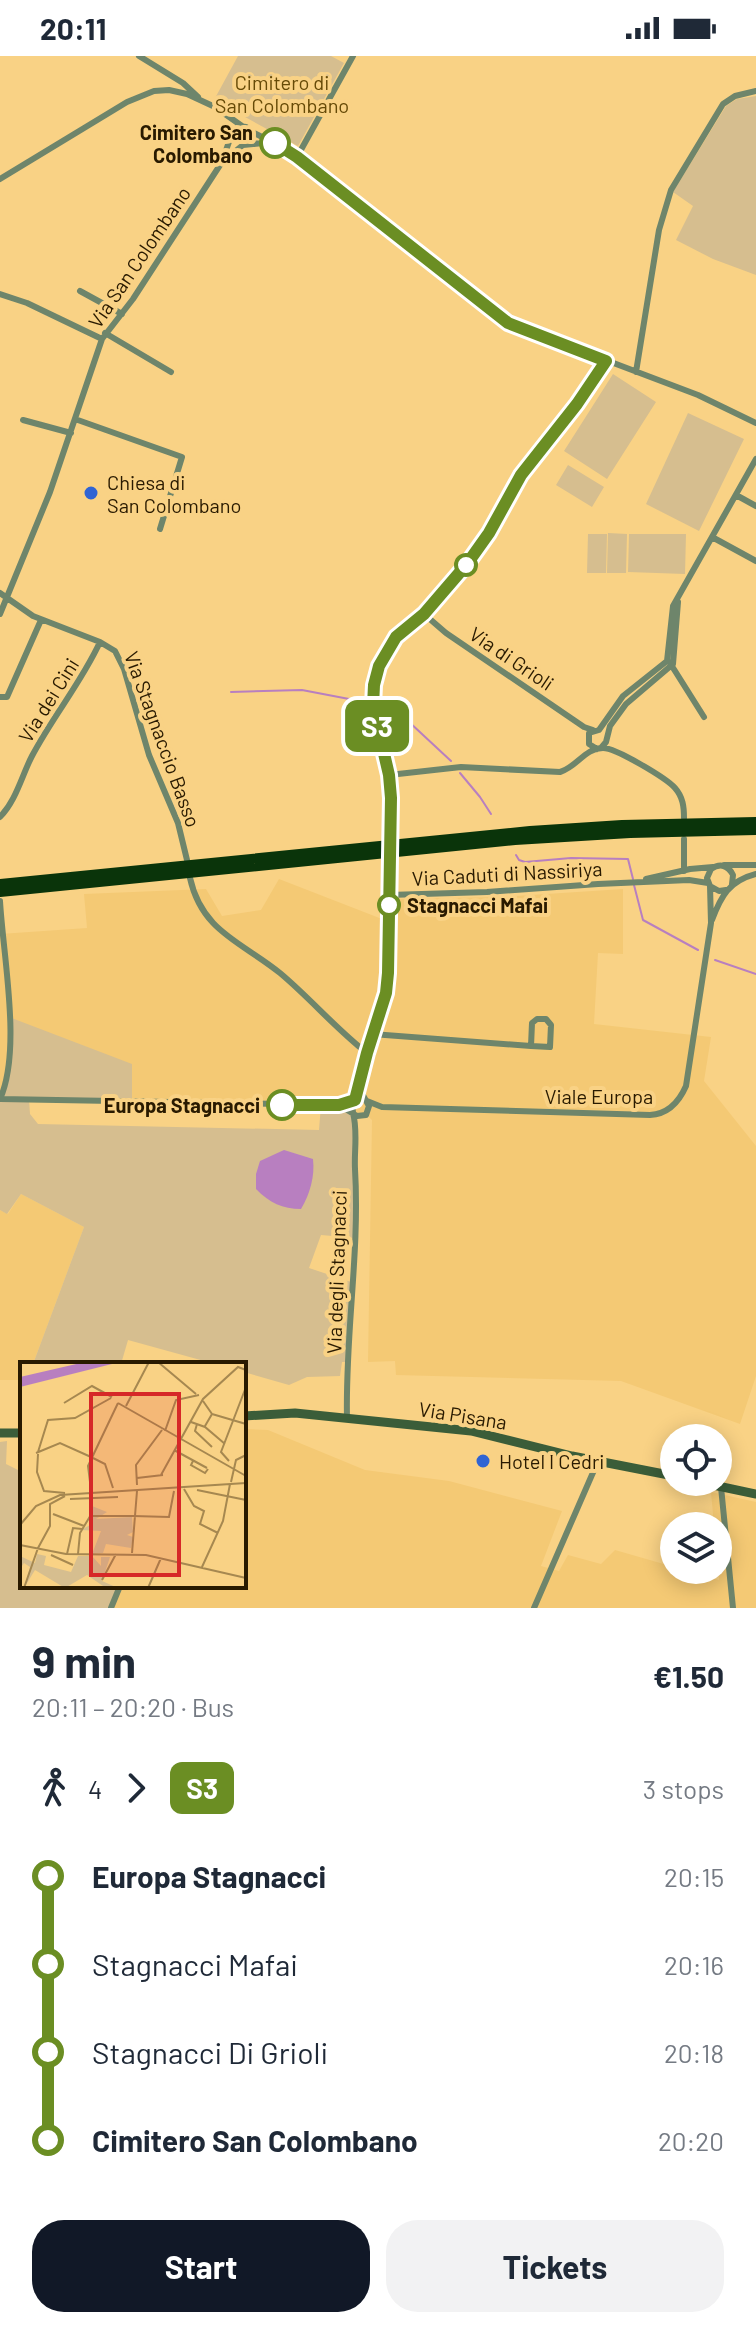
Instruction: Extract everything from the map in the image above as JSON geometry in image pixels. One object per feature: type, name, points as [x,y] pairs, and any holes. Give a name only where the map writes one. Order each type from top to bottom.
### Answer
[{"type":"highway","points":[[0,884],[530,831],[756,822]]},
{"type":"highway","points":[[0,892],[515,840],[756,830]]},
{"type":"main road","name":"Via Pisana","points":[[246,1416],[295,1413],[471,1431],[660,1473]]},
{"type":"main road","points":[[732,1489],[756,1494]]},
{"type":"street","points":[[139,56],[183,83],[200,99]]},
{"type":"street","points":[[297,157],[353,56]]},
{"type":"street","points":[[165,73],[169,90]]},
{"type":"street","points":[[178,92],[183,83]]},
{"type":"street","points":[[0,179],[132,100],[154,91],[169,90],[200,99],[297,157],[508,323],[698,395],[756,423]]},
{"type":"street","points":[[636,372],[659,230],[671,190],[723,104],[735,96],[756,91]]},
{"type":"street","points":[[231,120],[235,143],[272,142]]},
{"type":"street","points":[[232,135],[235,128],[242,126]]},
{"type":"street","points":[[244,145],[251,137],[250,130]]},
{"type":"street","name":"Via San Colombano","points":[[0,614],[71,433],[104,336],[133,299],[222,162],[232,135]]},
{"type":"street","name":"Via San Colombano","points":[[222,162],[244,145]]},
{"type":"street","points":[[80,291],[122,314]]},
{"type":"street","points":[[0,294],[104,336],[171,372]]},
{"type":"street","points":[[390,838],[389,775],[373,706],[376,675],[392,642],[424,614],[479,548],[521,475],[577,404],[606,361]]},
{"type":"street","points":[[75,419],[182,457],[160,529]]},
{"type":"street","points":[[23,420],[71,433]]},
{"type":"street","points":[[583,755],[587,739],[623,696],[668,659],[671,614],[756,459]]},
{"type":"street","points":[[736,495],[756,506]]},
{"type":"street","points":[[712,537],[756,561]]},
{"type":"street","points":[[0,593],[9,597]]},
{"type":"street","name":"Via Stagnaccio Basso","points":[[9,597],[26,612],[109,646],[120,657],[149,755],[178,823],[187,860]]},
{"type":"street","points":[[389,775],[461,767],[557,772],[572,767],[583,755],[599,748],[630,699],[672,666],[678,601]]},
{"type":"street","name":"Via di Grioli","points":[[424,614],[446,633],[584,727],[596,730]]},
{"type":"street","points":[[0,697],[7,697],[41,620]]},
{"type":"street","name":"Via dei Cini","points":[[0,817],[9,805],[33,754],[87,671],[100,642]]},
{"type":"street","points":[[668,659],[704,717]]},
{"type":"street","points":[[584,727],[590,746],[611,749],[675,787],[683,802],[684,818]]},
{"type":"street","points":[[596,730],[606,738],[611,749]]},
{"type":"street","points":[[684,839],[684,871],[689,880]]},
{"type":"street","points":[[684,854],[694,869]]},
{"type":"street","name":"Via degli Stagnacci","points":[[347,1418],[357,1206],[353,1113],[387,984],[390,859]]},
{"type":"street","points":[[722,865],[731,872],[729,887]]},
{"type":"street","points":[[756,865],[713,867],[708,873],[709,885],[715,890],[729,887],[756,874]]},
{"type":"street","name":"Via Caduti di Nassiriya","points":[[676,877],[684,871],[713,867]]},
{"type":"street","name":"Via Caduti di Nassiriya","points":[[389,895],[487,892],[676,877],[709,885]]},
{"type":"street","points":[[190,878],[196,900],[217,928],[280,974],[367,1053]]},
{"type":"street","name":"Viale Europa","points":[[367,1101],[382,1107],[650,1115],[664,1111],[679,1101],[686,1086],[711,923],[709,885]]},
{"type":"street","name":"Viale Europa","points":[[711,923],[729,887]]},
{"type":"street","points":[[0,901],[11,1049],[9,1075],[0,1099],[339,1105],[367,1101]]},
{"type":"street","points":[[372,1034],[531,1046],[550,1047],[551,1025],[546,1019],[537,1019],[532,1023],[531,1046]]},
{"type":"street","points":[[356,1127],[370,1107],[360,1087]]},
{"type":"street","points":[[339,1105],[353,1113],[366,1115]]},
{"type":"street","name":"Viale Europa","points":[[366,1115],[382,1107]]},
{"type":"street","points":[[534,1608],[598,1461]]},
{"type":"street","points":[[722,1496],[733,1608]]},
{"type":"street","points":[[111,1608],[119,1588]]},
{"type":"shaded area","points":[[279,879],[382,919],[384,899],[502,897],[623,889],[623,954],[598,953],[594,1024],[711,1037],[704,1081],[756,1146],[756,1376],[740,1424],[621,1381],[396,1375],[395,1361],[368,1362],[372,1120],[367,1115],[361,1117],[346,1108],[132,1102],[11,1049],[0,1099],[0,934],[87,928],[84,894],[206,889],[222,916],[261,910]]},
{"type":"shaded area","points":[[284,1150],[313,1159],[311,1185],[301,1209],[277,1204],[256,1189],[260,1161]]},
{"type":"shaded area","points":[[21,1194],[84,1227],[34,1362],[20,1362],[20,1380],[0,1380],[0,1210],[8,1214]]},
{"type":"shaded area","points":[[246,1429],[268,1430],[365,1470],[449,1481],[562,1511],[541,1566],[559,1571],[568,1555],[601,1564],[615,1550],[660,1563],[660,1584],[732,1584],[732,1512],[713,1512],[711,1496],[756,1502],[756,1608],[111,1608],[119,1588],[246,1588]]},
{"type":"green space","name":"Cimitero di San Colombano","points":[[238,56],[331,56],[344,63],[298,146],[214,100]]},
{"type":"green space","points":[[756,96],[756,275],[713,259],[676,240],[693,206],[673,192],[726,106],[737,99]]},
{"type":"green space","points":[[613,374],[656,402],[607,479],[564,451]]},
{"type":"green space","points":[[688,413],[744,439],[699,531],[646,504]]},
{"type":"green space","points":[[568,465],[604,487],[592,507],[556,485]]},
{"type":"green space","points":[[608,533],[627,534],[626,573],[607,573]]},
{"type":"green space","points":[[588,534],[607,534],[606,573],[587,573]]},
{"type":"green space","points":[[629,534],[686,534],[685,574],[628,572]]},
{"type":"green space","points":[[9,1017],[132,1064],[132,1102],[29,1100],[30,1114],[38,1124],[319,1130],[321,1105],[339,1105],[353,1112],[355,1238],[321,1235],[309,1268],[354,1283],[348,1362],[342,1362],[340,1376],[307,1377],[289,1385],[246,1373],[246,1362],[208,1362],[128,1340],[122,1362],[34,1362],[84,1227],[21,1194],[7,1214],[0,1210],[0,1099],[6,1087]]},
{"type":"green space","points":[[7,1441],[6,1464],[20,1471],[20,1588],[119,1588],[111,1608],[0,1608],[0,1442]]},
{"type":"waterway","points":[[231,692],[302,690],[370,703]]},
{"type":"waterway","points":[[378,705],[408,721],[451,761]]},
{"type":"waterway","points":[[460,773],[491,814]]},
{"type":"waterway","points":[[516,855],[525,862],[571,858],[628,859],[633,879]]},
{"type":"waterway","points":[[634,885],[643,920],[698,950]]},
{"type":"waterway","points":[[715,960],[756,974]]},
{"type":"bus line","name":"S3","points":[[275,143],[508,323],[606,361],[577,404],[521,475],[489,533],[467,564],[424,614],[396,637],[379,666],[373,706],[389,775],[391,807],[386,993],[355,1100],[339,1105],[282,1105]]},
{"type":"place","name":"Cimitero San Colombano","points":[[275,143]]},
{"type":"place","name":"Chiesa di San Colombano","points":[[91,493]]},
{"type":"place","name":"Stagnacci Mafai","points":[[389,905]]},
{"type":"place","name":"Europa Stagnacci","points":[[282,1105]]},
{"type":"place","name":"Hotel I Cedri","points":[[483,1461]]}]
